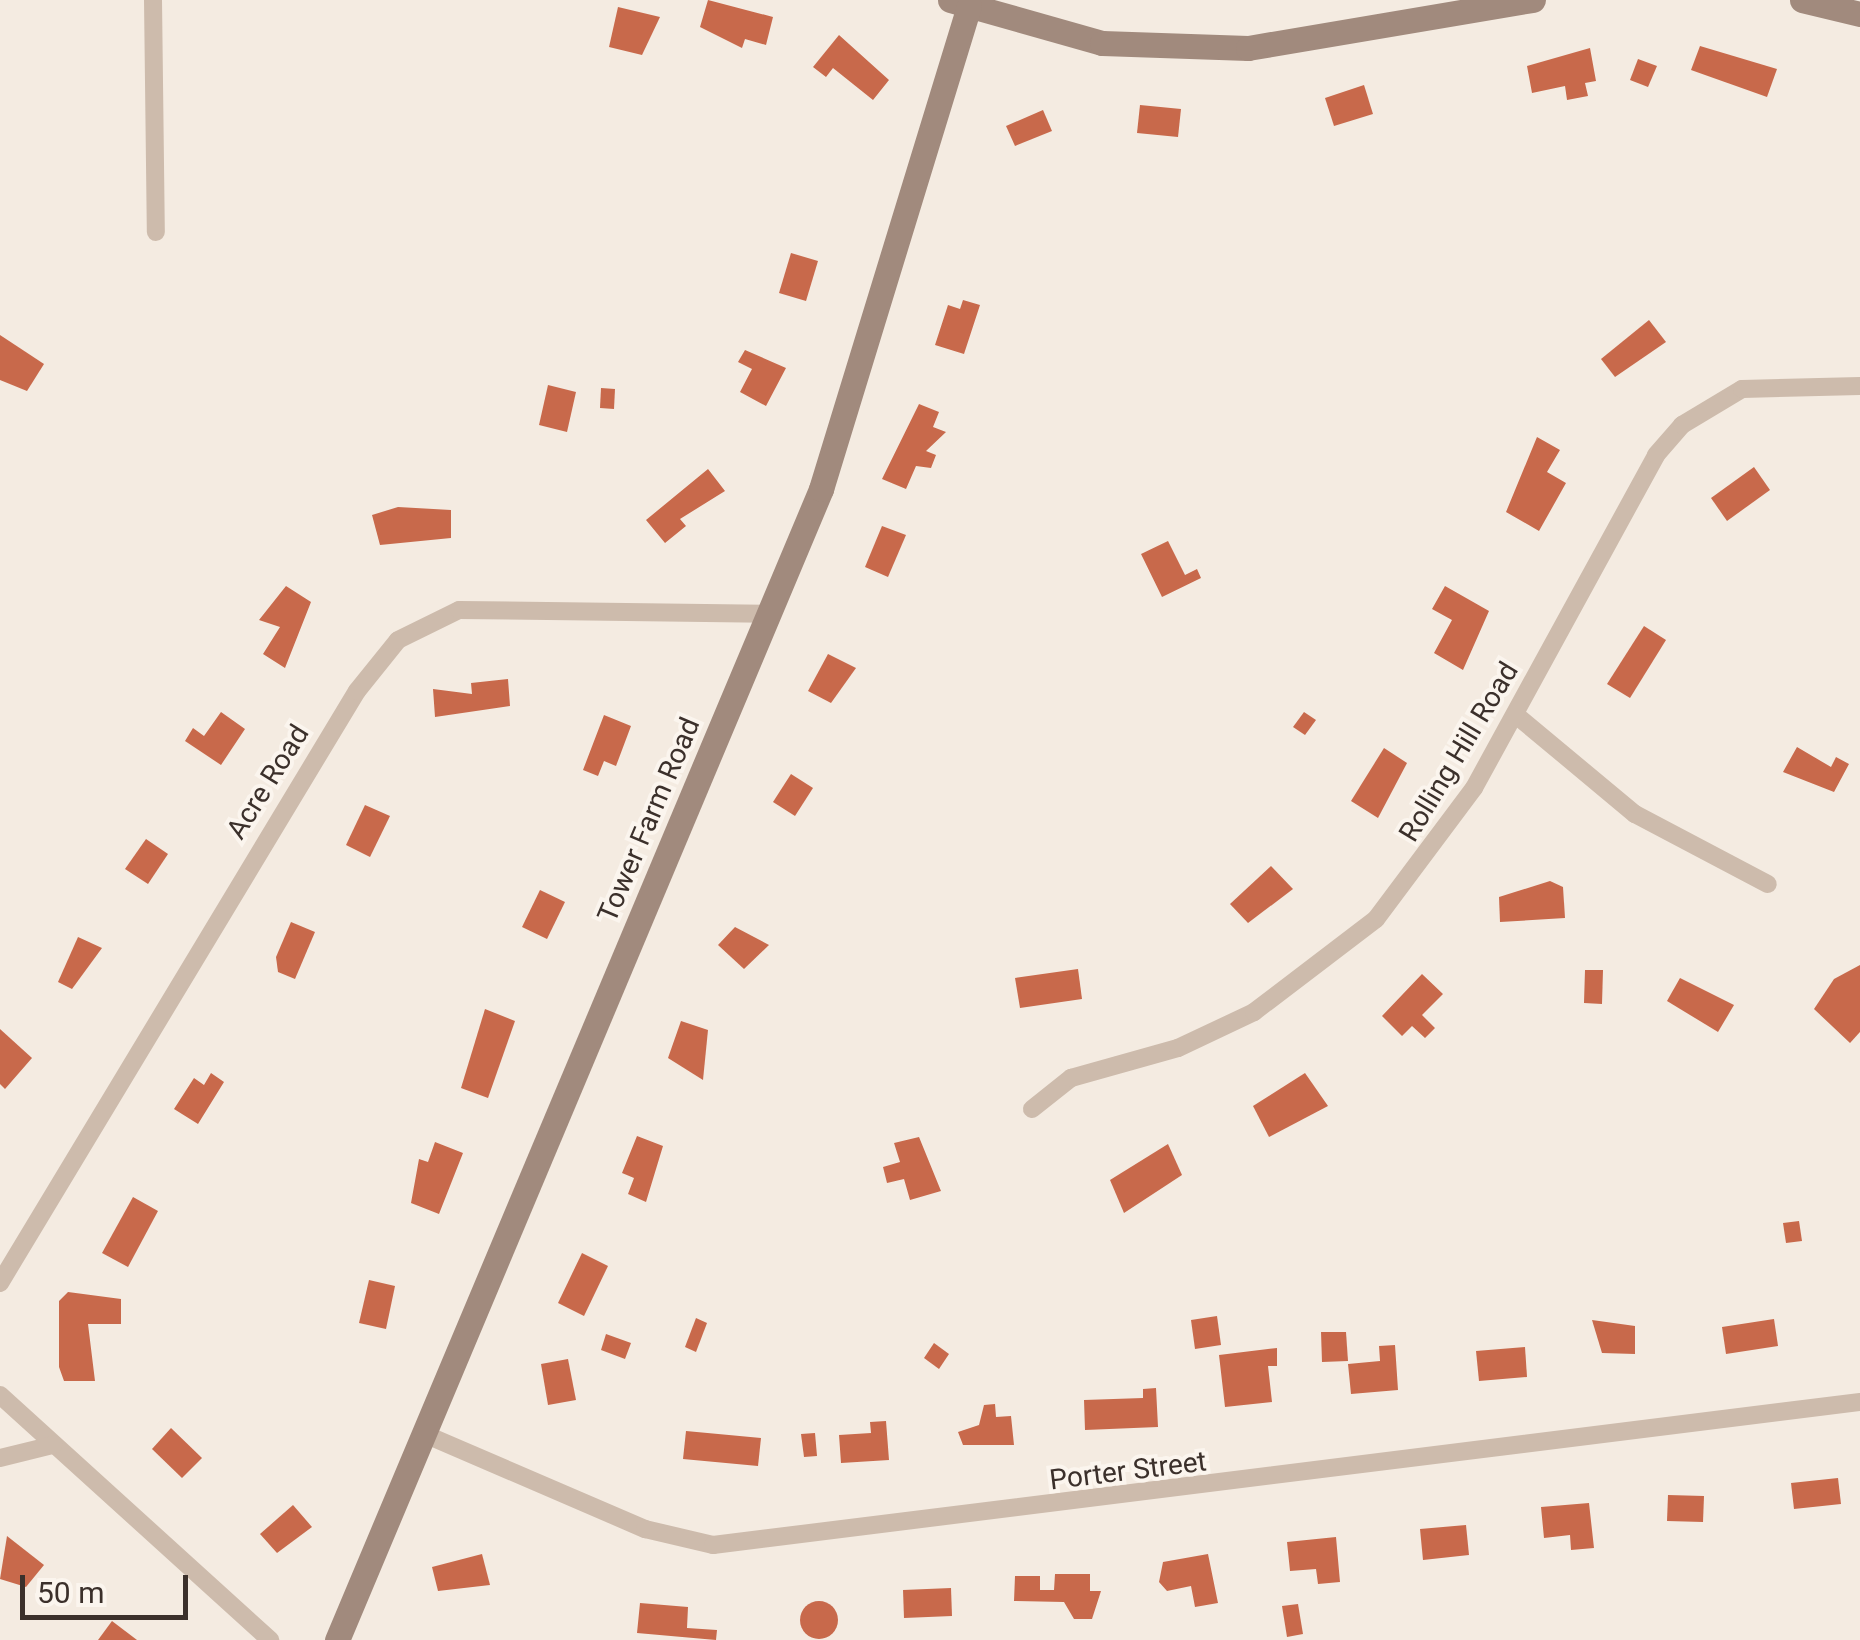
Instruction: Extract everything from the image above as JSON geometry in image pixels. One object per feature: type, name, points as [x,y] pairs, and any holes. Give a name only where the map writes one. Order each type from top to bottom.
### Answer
[{"type":"street","points":[[153,0],[156,232]]},
{"type":"street","points":[[960,3],[1102,43],[1208,48],[1436,10],[1534,0]]},
{"type":"street","points":[[1802,0],[1860,14]]},
{"type":"street","name":"Tower Farm Road","points":[[337,1640],[821,489],[960,3]]},
{"type":"street","name":"Rolling Hill Road","points":[[1032,1109],[1071,1078],[1178,1048],[1254,1012],[1316,970],[1421,867],[1516,715],[1656,455],[1682,425],[1742,389],[1860,386]]},
{"type":"street","name":"Acre Road","points":[[0,1283],[357,690],[398,640],[460,610],[767,614]]},
{"type":"street","points":[[1516,715],[1635,814],[1768,884]]},
{"type":"street","points":[[0,1395],[270,1640]]},
{"type":"street","name":"Porter Street","points":[[422,1433],[645,1529],[713,1545],[1860,1402]]},
{"type":"street","points":[[0,1458],[53,1445]]},
{"type":"building","points":[[708,0],[773,17],[766,45],[745,39],[742,48],[700,27]]},
{"type":"building","points":[[618,7],[660,17],[642,55],[609,47]]},
{"type":"building","points":[[839,35],[889,80],[873,100],[833,68],[826,77],[813,67]]},
{"type":"building","points":[[1700,46],[1777,69],[1767,97],[1691,70]]},
{"type":"building","points":[[1590,48],[1596,81],[1585,83],[1588,96],[1567,100],[1565,86],[1532,93],[1527,66]]},
{"type":"building","points":[[1638,59],[1657,66],[1648,87],[1630,80]]},
{"type":"building","points":[[1364,85],[1373,114],[1334,126],[1325,98]]},
{"type":"building","points":[[1140,105],[1181,109],[1178,137],[1137,133]]},
{"type":"building","points":[[1043,110],[1052,131],[1015,146],[1006,126]]},
{"type":"building","points":[[791,253],[818,261],[806,301],[779,293]]},
{"type":"building","points":[[963,300],[980,305],[964,354],[935,345],[948,305],[960,309]]},
{"type":"building","points":[[1649,320],[1666,342],[1615,377],[1601,359]]},
{"type":"building","points":[[0,335],[44,364],[27,391],[0,380]]},
{"type":"building","points":[[745,350],[786,368],[766,406],[740,392],[752,369],[738,362]]},
{"type":"building","points":[[548,385],[576,392],[567,432],[539,425]]},
{"type":"building","points":[[601,388],[615,389],[614,409],[600,408]]},
{"type":"building","points":[[919,404],[939,412],[933,427],[946,432],[926,451],[936,455],[931,468],[916,466],[906,489],[882,479]]},
{"type":"building","points":[[1537,437],[1560,450],[1547,472],[1566,483],[1539,531],[1506,512]]},
{"type":"building","points":[[1754,467],[1770,490],[1727,521],[1711,498]]},
{"type":"building","points":[[708,469],[725,491],[680,519],[686,526],[665,543],[646,520]]},
{"type":"building","points":[[398,507],[451,510],[451,538],[380,545],[372,515]]},
{"type":"building","points":[[882,526],[906,535],[888,577],[865,567]]},
{"type":"building","points":[[1168,541],[1185,575],[1197,569],[1201,578],[1162,597],[1141,554]]},
{"type":"building","points":[[286,586],[311,602],[285,668],[263,654],[280,627],[259,620]]},
{"type":"building","points":[[1445,586],[1489,611],[1463,670],[1434,653],[1452,620],[1432,609]]},
{"type":"building","points":[[1644,626],[1666,640],[1630,698],[1607,684]]},
{"type":"building","points":[[828,654],[856,668],[831,703],[808,691]]},
{"type":"building","points":[[508,679],[510,706],[435,717],[433,689],[472,694],[471,683]]},
{"type":"building","points":[[221,712],[245,729],[221,765],[185,741],[193,728],[204,736]]},
{"type":"building","points":[[1304,712],[1316,720],[1305,735],[1293,727]]},
{"type":"building","points":[[604,715],[631,726],[616,766],[604,761],[598,776],[583,770]]},
{"type":"building","points":[[1797,747],[1831,767],[1836,757],[1849,764],[1834,792],[1783,772]]},
{"type":"building","points":[[1384,748],[1407,763],[1378,818],[1351,801]]},
{"type":"building","points":[[791,774],[813,788],[795,816],[773,802]]},
{"type":"building","points":[[365,805],[390,816],[370,857],[346,845]]},
{"type":"building","points":[[146,839],[168,854],[148,884],[125,869]]},
{"type":"building","points":[[1271,866],[1293,889],[1248,923],[1230,904]]},
{"type":"building","points":[[1550,881],[1563,887],[1565,918],[1500,922],[1499,897]]},
{"type":"building","points":[[540,890],[565,902],[547,939],[522,927]]},
{"type":"building","points":[[291,922],[315,932],[295,979],[278,972],[276,957]]},
{"type":"building","points":[[735,927],[769,945],[744,969],[718,945]]},
{"type":"building","points":[[78,937],[102,948],[72,989],[58,982]]},
{"type":"building","points":[[1860,965],[1860,1032],[1850,1043],[1814,1009],[1834,979]]},
{"type":"building","points":[[1078,969],[1082,999],[1020,1008],[1015,978]]},
{"type":"building","points":[[1585,970],[1603,970],[1602,1004],[1584,1003]]},
{"type":"building","points":[[1422,974],[1443,994],[1422,1015],[1435,1028],[1425,1038],[1412,1026],[1402,1036],[1382,1016]]},
{"type":"building","points":[[1680,978],[1734,1005],[1718,1032],[1667,1001]]},
{"type":"building","points":[[485,1009],[515,1021],[488,1098],[461,1088]]},
{"type":"building","points":[[681,1021],[708,1030],[703,1080],[668,1058]]},
{"type":"building","points":[[0,1029],[32,1058],[5,1089],[0,1084]]},
{"type":"building","points":[[211,1073],[224,1082],[198,1124],[174,1109],[194,1078],[204,1085]]},
{"type":"building","points":[[1305,1073],[1328,1106],[1269,1137],[1253,1106]]},
{"type":"building","points":[[637,1136],[663,1146],[646,1202],[628,1194],[634,1178],[622,1173]]},
{"type":"building","points":[[919,1137],[941,1191],[910,1200],[904,1179],[887,1183],[883,1167],[900,1162],[894,1143]]},
{"type":"building","points":[[435,1142],[463,1153],[439,1214],[411,1203],[419,1159],[428,1162]]},
{"type":"building","points":[[1168,1144],[1182,1175],[1124,1213],[1110,1180]]},
{"type":"building","points":[[133,1197],[158,1211],[128,1267],[102,1253]]},
{"type":"building","points":[[1799,1221],[1802,1241],[1786,1243],[1783,1223]]},
{"type":"building","points":[[582,1253],[608,1266],[584,1316],[558,1303]]},
{"type":"building","points":[[369,1280],[395,1286],[386,1329],[359,1323]]},
{"type":"building","points":[[68,1292],[121,1299],[121,1324],[88,1324],[95,1381],[64,1381],[59,1367],[59,1301]]},
{"type":"building","points":[[1217,1316],[1221,1345],[1195,1349],[1191,1320]]},
{"type":"building","points":[[696,1318],[707,1323],[696,1352],[685,1347]]},
{"type":"building","points":[[1774,1319],[1778,1346],[1726,1354],[1722,1327]]},
{"type":"building","points":[[1592,1320],[1635,1326],[1635,1354],[1602,1353]]},
{"type":"building","points":[[1321,1332],[1346,1332],[1348,1361],[1322,1362]]},
{"type":"building","points":[[606,1334],[631,1343],[625,1359],[601,1350]]},
{"type":"building","points":[[934,1343],[949,1354],[939,1369],[924,1358]]},
{"type":"building","points":[[1395,1345],[1398,1390],[1351,1394],[1348,1364],[1380,1361],[1379,1346]]},
{"type":"building","points":[[1525,1347],[1527,1377],[1479,1381],[1476,1351]]},
{"type":"building","points":[[1277,1348],[1277,1366],[1268,1366],[1272,1402],[1225,1407],[1219,1355]]},
{"type":"building","points":[[568,1359],[576,1400],[548,1405],[541,1364]]},
{"type":"building","points":[[1156,1388],[1158,1427],[1085,1430],[1084,1400],[1143,1398],[1143,1389]]},
{"type":"building","points":[[995,1404],[996,1417],[1011,1416],[1014,1445],[963,1445],[958,1432],[979,1425],[984,1405]]},
{"type":"building","points":[[886,1421],[889,1460],[841,1463],[839,1435],[871,1433],[870,1422]]},
{"type":"building","points":[[171,1428],[202,1458],[182,1478],[152,1449]]},
{"type":"building","points":[[686,1431],[761,1438],[758,1466],[683,1459]]},
{"type":"building","points":[[815,1433],[817,1456],[804,1457],[801,1434]]},
{"type":"building","points":[[1838,1478],[1841,1504],[1794,1509],[1791,1483]]},
{"type":"building","points":[[1668,1495],[1704,1496],[1703,1522],[1667,1521]]},
{"type":"building","points":[[1589,1503],[1594,1548],[1571,1550],[1570,1535],[1544,1538],[1541,1507]]},
{"type":"building","points":[[293,1505],[312,1527],[277,1553],[260,1534]]},
{"type":"building","points":[[1466,1525],[1469,1555],[1423,1560],[1420,1529]]},
{"type":"building","points":[[7,1536],[44,1565],[26,1587],[0,1579]]},
{"type":"building","points":[[1336,1537],[1340,1582],[1318,1584],[1316,1569],[1290,1571],[1287,1542]]},
{"type":"building","points":[[482,1554],[490,1585],[438,1591],[432,1567]]},
{"type":"building","points":[[1208,1554],[1218,1603],[1195,1607],[1191,1586],[1167,1591],[1159,1582],[1163,1562]]},
{"type":"building","points":[[1055,1574],[1090,1574],[1090,1591],[1101,1591],[1092,1619],[1074,1619],[1064,1602],[1014,1601],[1015,1576],[1040,1576],[1040,1590],[1054,1590]]},
{"type":"building","points":[[951,1588],[952,1616],[904,1618],[903,1590]]},
{"type":"building","points":[[819,1601],[833,1606],[838,1620],[833,1634],[819,1639],[805,1634],[800,1620],[805,1606]]},
{"type":"building","points":[[640,1603],[688,1607],[687,1628],[717,1630],[716,1640],[637,1633]]},
{"type":"building","points":[[1298,1604],[1303,1634],[1287,1637],[1282,1606]]},
{"type":"building","points":[[112,1621],[137,1640],[98,1640]]}]
